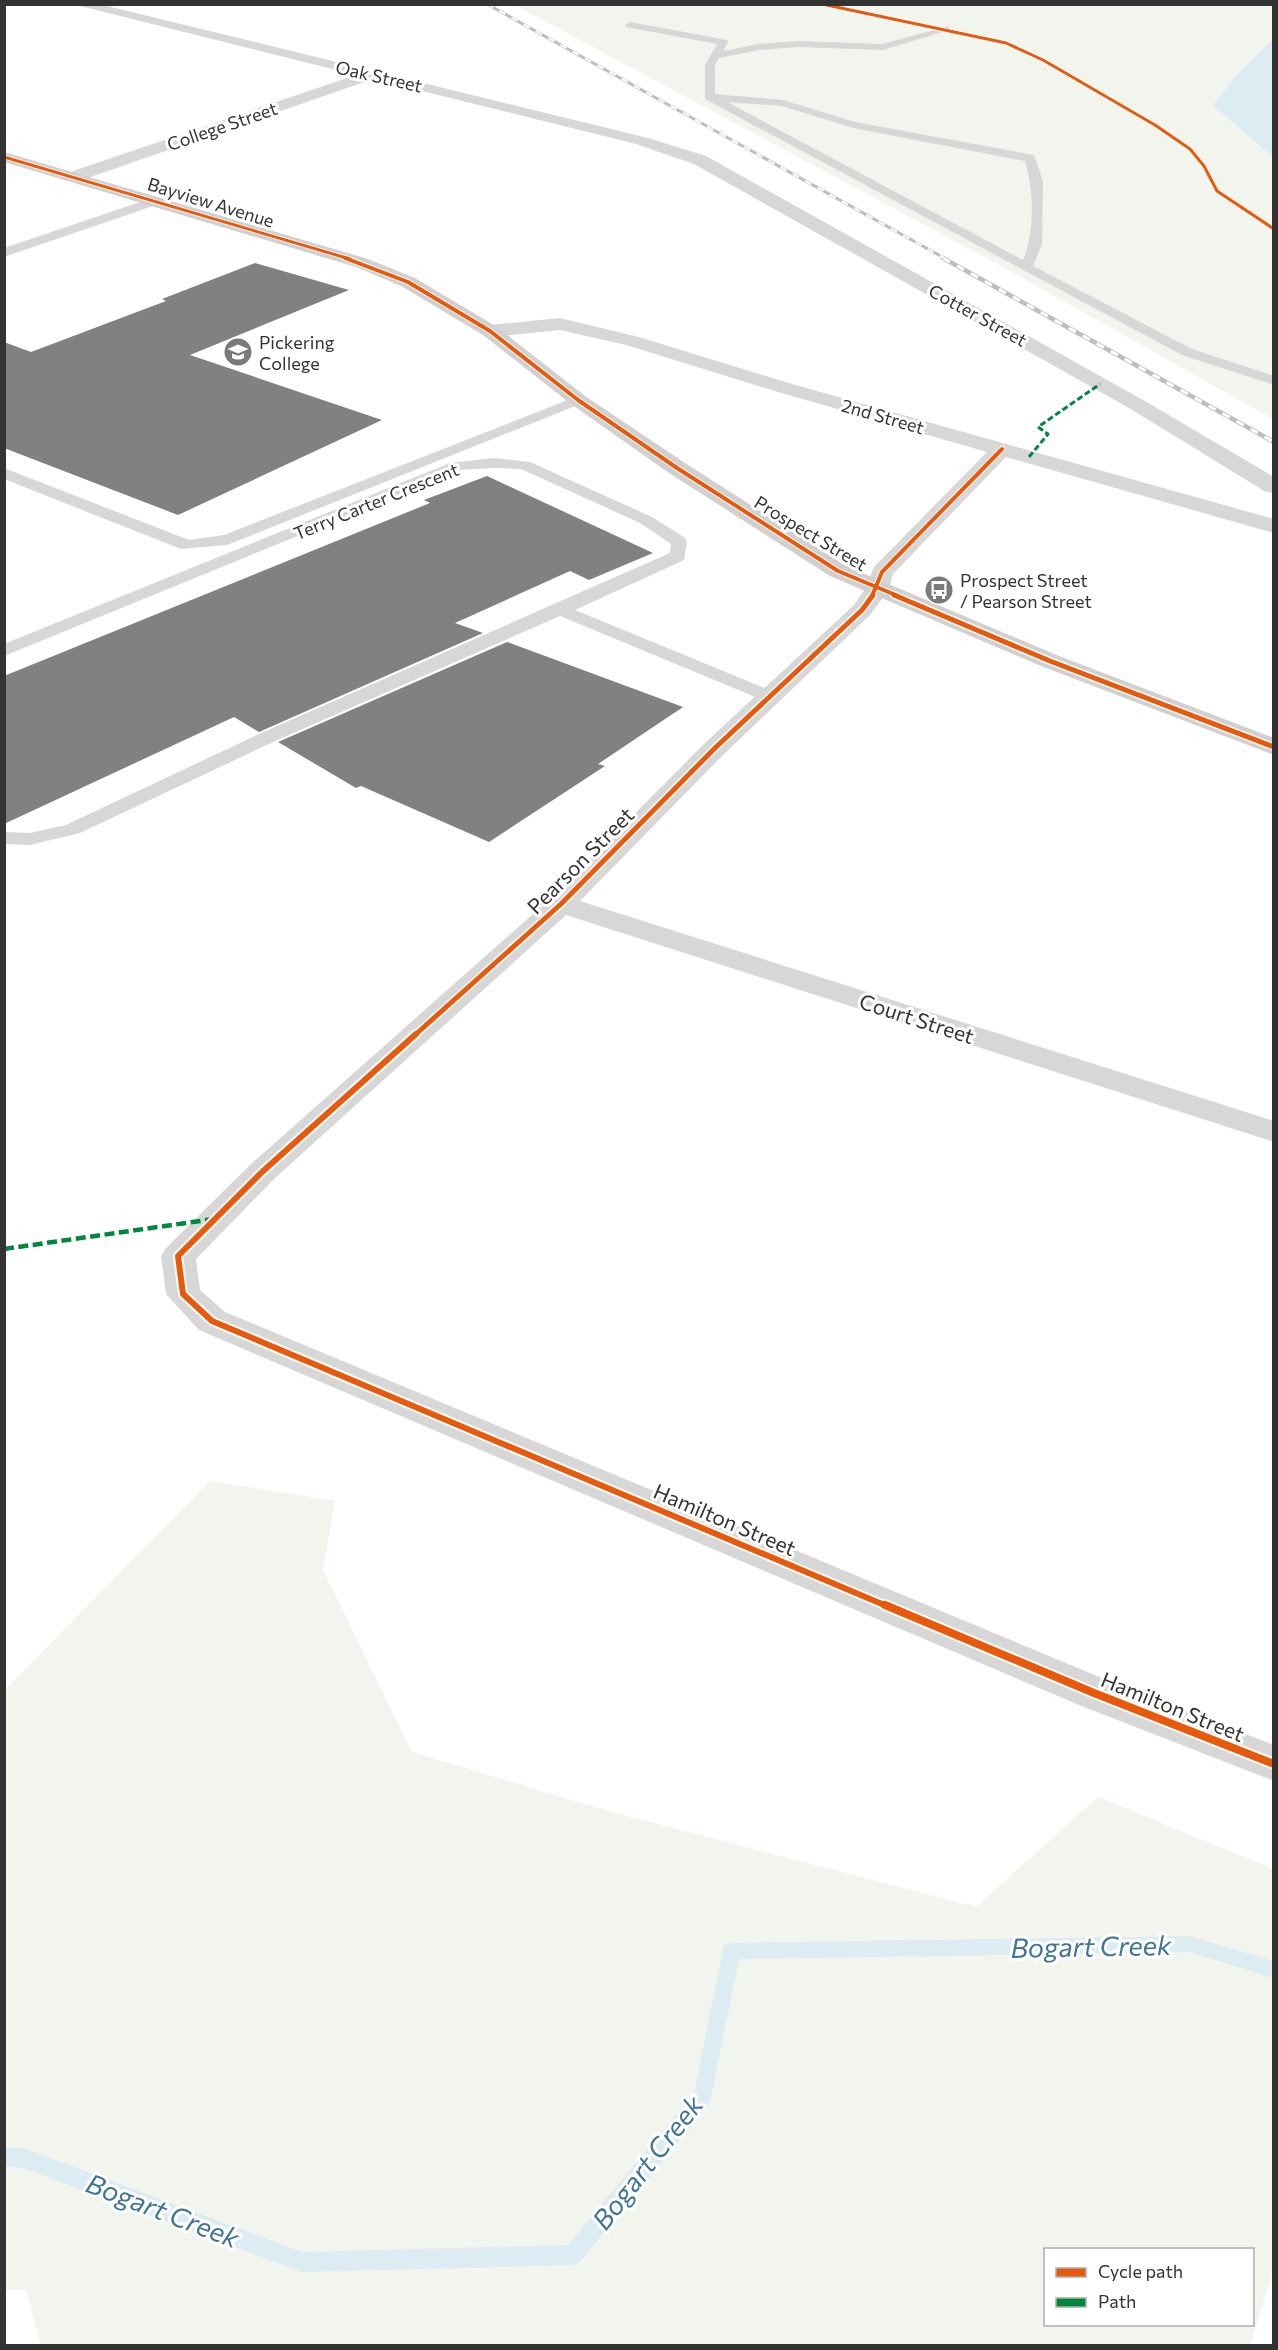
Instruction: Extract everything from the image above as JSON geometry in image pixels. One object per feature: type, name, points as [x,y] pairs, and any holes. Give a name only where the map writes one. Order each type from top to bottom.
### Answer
[{"type":"main road","name":"Bayview Avenue","points":[[4,157],[362,263],[408,282]]},
{"type":"main road","name":"Prospect Street","points":[[408,282],[490,331],[578,400],[677,468],[838,572],[1050,661],[1274,747]]},
{"type":"street","name":"Oak Street","points":[[79,4],[677,152]]},
{"type":"street","name":"College Street","points":[[73,177],[371,75]]},
{"type":"street","name":"Cotter Street","points":[[677,152],[700,160],[1136,404],[1274,487]]},
{"type":"street","name":"2nd Street","points":[[490,331],[560,324],[579,328],[1274,526]]},
{"type":"street","name":"Pearson Street","points":[[182,1283],[178,1256],[222,1211],[262,1172],[561,904],[715,748],[857,615],[877,588],[882,572],[1002,449]]},
{"type":"street","name":"Court Street","points":[[561,904],[1274,1132]]},
{"type":"street","name":"Hamilton Street","points":[[182,1283],[183,1294],[212,1321],[1094,1693],[1274,1764]]},
{"type":"lane","points":[[630,25],[723,42],[710,65],[710,97]]},
{"type":"lane","points":[[715,56],[759,47],[798,44],[883,47],[945,28]]},
{"type":"lane","points":[[710,97],[783,103],[853,125],[1030,158],[1037,181],[1036,244],[1026,267]]},
{"type":"lane","points":[[710,97],[1187,352],[1274,381]]},
{"type":"lane","points":[[4,253],[155,201]]},
{"type":"lane","points":[[4,473],[187,545],[227,540],[578,400]]},
{"type":"lane","name":"Terry Carter Crescent","points":[[4,651],[456,466],[494,463],[524,465],[646,520],[679,542],[678,556],[266,738],[73,829],[30,839],[4,838]]},
{"type":"lane","points":[[560,610],[771,697]]},
{"type":"shaded area","points":[[515,5],[1273,5],[1273,419],[1005,268]]},
{"type":"shaded area","points":[[1273,39],[1273,157],[1213,105],[1235,77]]},
{"type":"shaded area","points":[[210,1481],[335,1501],[323,1570],[412,1752],[608,1811],[976,1907],[1098,1797],[1273,1869],[1274,2269],[1250,2345],[41,2345],[26,2290],[5,2290],[5,1690]]},
{"type":"building","points":[[255,263],[349,290],[190,355],[382,420],[178,515],[4,448],[4,342],[31,352],[166,301],[162,299]]},
{"type":"building","points":[[487,476],[653,553],[589,580],[570,571],[455,623],[483,633],[259,732],[234,717],[4,824],[4,676],[430,503],[424,500]]},
{"type":"building","points":[[507,642],[683,707],[598,764],[605,766],[489,842],[361,786],[356,788],[278,742]]},
{"type":"waterway","name":"Bogart Creek","points":[[4,2156],[23,2158],[302,2262],[573,2255],[703,2097],[731,1951],[1189,1944],[1274,1970]]},
{"type":"railway","points":[[487,4],[946,259]]},
{"type":"railway","points":[[943,258],[1274,442]]},
{"type":"marked path","points":[[1029,457],[1048,434],[1038,427],[1100,384]]},
{"type":"marked path","points":[[4,1249],[214,1219]]},
{"type":"cycle path","points":[[822,4],[945,28],[1006,43],[1043,60],[1155,125],[1190,149],[1204,166],[1217,191],[1274,229]]},
{"type":"cycle path","points":[[4,157],[362,263],[408,282],[490,331],[578,400],[677,468],[838,571],[1050,661],[1274,747]]},
{"type":"cycle path","points":[[1002,449],[882,572],[877,589],[862,610],[715,748],[561,904],[262,1172],[178,1256],[183,1294],[212,1321],[1094,1693],[1274,1764]]},
{"type":"place","name":"Pickering College","points":[[238,352]]},
{"type":"place","name":"Prospect Street / Pearson Street","points":[[939,590]]}]
